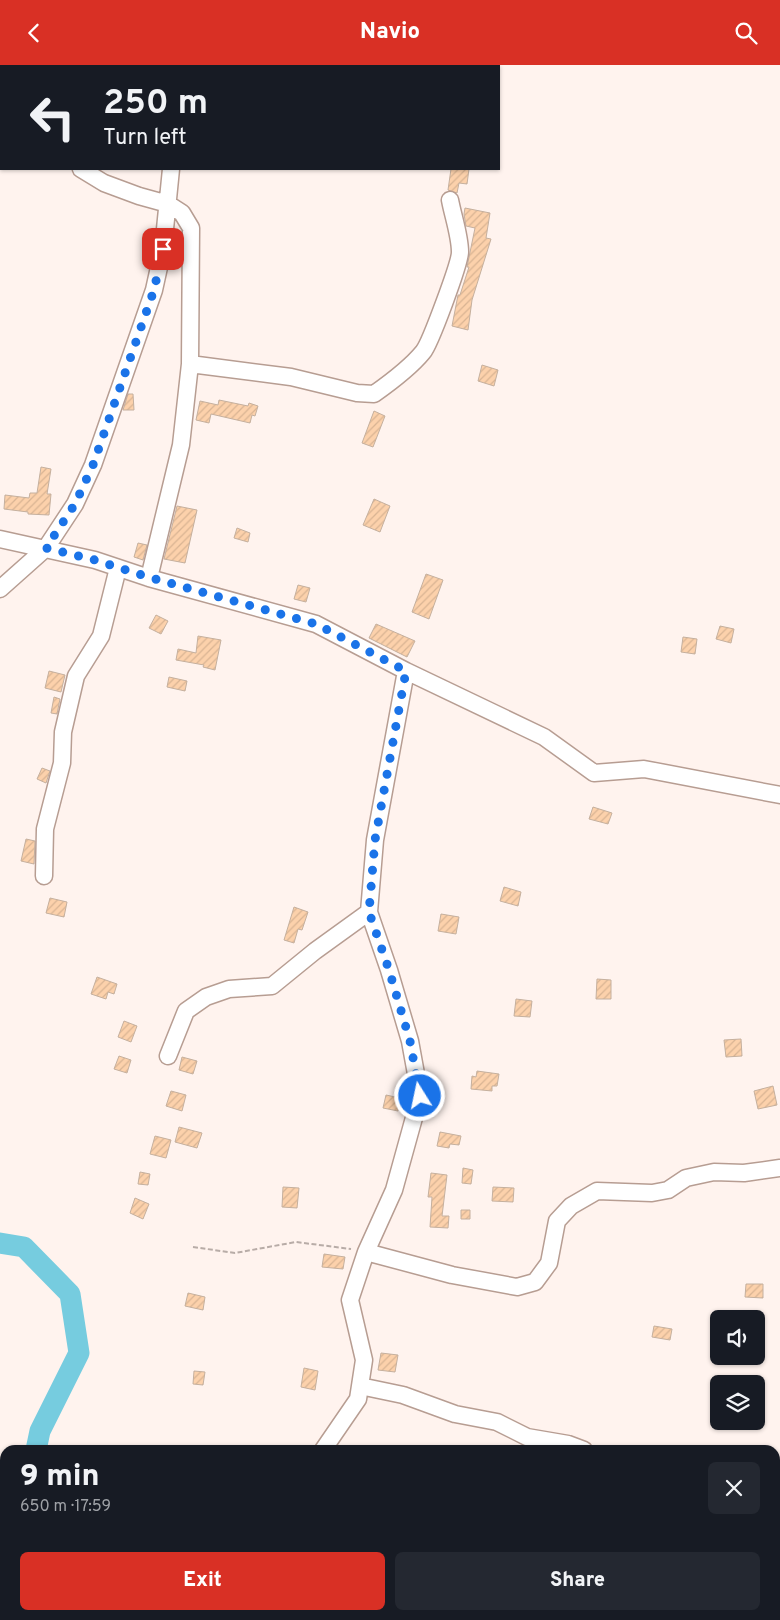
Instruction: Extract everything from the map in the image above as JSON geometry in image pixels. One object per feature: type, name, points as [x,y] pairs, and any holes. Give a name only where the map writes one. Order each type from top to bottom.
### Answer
[{"type":"street","points":[[83,170],[104,183],[139,197],[168,204],[182,213],[191,228],[190,364],[181,445],[148,577]]},
{"type":"street","points":[[0,589],[46,548],[75,504],[93,465],[154,290],[163,249],[171,170]]},
{"type":"street","points":[[190,364],[292,377],[357,393],[374,394],[394,380],[425,351],[458,264],[460,252],[450,200]]},
{"type":"street","points":[[0,539],[95,560],[148,577],[316,624],[406,671],[544,737],[594,773],[644,769],[780,795]]},
{"type":"street","points":[[44,876],[45,829],[62,763],[63,732],[76,676],[101,636],[118,568]]},
{"type":"street","points":[[326,1445],[358,1399],[364,1360],[350,1300],[366,1253],[394,1190],[420,1096],[410,1041],[369,912],[375,840],[406,671]]},
{"type":"street","points":[[168,1056],[186,1011],[206,997],[229,989],[272,986],[369,912]]},
{"type":"street","points":[[366,1253],[452,1275],[517,1287],[536,1282],[549,1263],[557,1221],[571,1206],[597,1191],[652,1193],[668,1190],[686,1178],[714,1171],[744,1173],[780,1168]]},
{"type":"street","points":[[360,1386],[403,1395],[455,1414],[497,1423],[528,1437],[571,1445]]},
{"type":"path","points":[[192,1247],[234,1253],[296,1242],[347,1248],[366,1253]]},
{"type":"building","points":[[451,170],[469,170],[467,184],[459,183],[457,193],[448,190]]},
{"type":"building","points":[[465,208],[490,213],[486,238],[491,239],[472,300],[468,330],[452,326],[458,295],[460,295],[469,267],[467,267],[475,228],[466,226]]},
{"type":"building","points":[[482,365],[498,370],[494,386],[478,381]]},
{"type":"building","points":[[128,394],[133,394],[134,410],[123,410]]},
{"type":"building","points":[[219,400],[248,406],[249,403],[258,406],[255,416],[252,415],[250,423],[211,414],[209,423],[196,420],[200,401],[218,405]]},
{"type":"building","points":[[374,411],[385,416],[373,447],[362,443]]},
{"type":"building","points":[[41,467],[51,469],[47,494],[51,494],[49,515],[28,514],[28,512],[4,509],[5,495],[29,498],[30,493],[37,493]]},
{"type":"building","points":[[374,499],[390,506],[380,532],[363,525]]},
{"type":"building","points":[[177,506],[197,510],[185,563],[164,559]]},
{"type":"building","points":[[237,528],[250,533],[248,542],[234,538]]},
{"type":"building","points":[[138,543],[147,545],[143,560],[134,557]]},
{"type":"building","points":[[426,574],[443,580],[429,619],[412,612]]},
{"type":"building","points":[[298,585],[310,588],[306,602],[294,599]]},
{"type":"building","points":[[156,615],[168,621],[161,634],[149,628]]},
{"type":"building","points":[[376,624],[415,641],[407,657],[369,638]]},
{"type":"building","points":[[720,626],[734,629],[731,643],[716,639]]},
{"type":"building","points":[[198,636],[221,640],[215,670],[203,667],[204,665],[176,660],[178,649],[196,653]]},
{"type":"building","points":[[683,637],[697,639],[695,654],[681,652]]},
{"type":"building","points":[[49,671],[65,675],[61,692],[45,688]]},
{"type":"building","points":[[169,677],[187,681],[185,691],[167,687]]},
{"type":"building","points":[[54,697],[60,699],[57,714],[51,713]]},
{"type":"building","points":[[42,768],[50,771],[46,783],[37,779]]},
{"type":"building","points":[[593,807],[612,813],[608,824],[589,819]]},
{"type":"building","points":[[26,839],[35,841],[34,864],[21,861]]},
{"type":"building","points":[[504,887],[521,892],[518,906],[500,901]]},
{"type":"building","points":[[50,898],[67,902],[64,917],[46,913]]},
{"type":"building","points":[[294,907],[308,912],[302,930],[298,929],[294,943],[284,940]]},
{"type":"building","points":[[441,914],[459,917],[456,934],[438,931]]},
{"type":"building","points":[[97,977],[117,984],[114,994],[108,992],[106,999],[91,994]]},
{"type":"building","points":[[597,979],[611,980],[611,999],[596,999]]},
{"type":"building","points":[[516,999],[532,1001],[530,1017],[514,1016]]},
{"type":"building","points":[[124,1021],[137,1026],[131,1042],[118,1037]]},
{"type":"building","points":[[741,1039],[742,1056],[726,1057],[724,1040]]},
{"type":"building","points":[[119,1056],[131,1060],[127,1073],[114,1069]]},
{"type":"building","points":[[182,1057],[197,1061],[193,1074],[179,1070]]},
{"type":"building","points":[[477,1071],[499,1074],[497,1086],[492,1086],[492,1091],[471,1089],[472,1076],[476,1077]]},
{"type":"building","points":[[773,1086],[777,1105],[758,1109],[754,1091]]},
{"type":"building","points":[[171,1091],[186,1095],[182,1111],[166,1106]]},
{"type":"building","points":[[386,1095],[400,1098],[398,1111],[383,1108]]},
{"type":"building","points":[[179,1127],[202,1133],[197,1148],[175,1142]]},
{"type":"building","points":[[440,1132],[461,1136],[459,1145],[450,1144],[449,1148],[437,1146]]},
{"type":"building","points":[[155,1136],[171,1140],[166,1158],[150,1154]]},
{"type":"building","points":[[463,1168],[473,1170],[471,1184],[462,1183]]},
{"type":"building","points":[[140,1172],[150,1174],[148,1185],[138,1184]]},
{"type":"building","points":[[431,1173],[447,1175],[442,1216],[449,1216],[448,1228],[430,1227],[432,1197],[428,1197]]},
{"type":"building","points":[[283,1187],[299,1188],[297,1208],[282,1207]]},
{"type":"building","points":[[493,1187],[514,1188],[513,1202],[492,1201]]},
{"type":"building","points":[[135,1198],[149,1204],[143,1219],[130,1213]]},
{"type":"building","points":[[461,1210],[470,1210],[470,1219],[461,1219]]},
{"type":"building","points":[[324,1254],[345,1257],[343,1269],[322,1267]]},
{"type":"building","points":[[746,1284],[763,1284],[763,1298],[745,1297]]},
{"type":"building","points":[[188,1293],[205,1297],[203,1310],[185,1306]]},
{"type":"building","points":[[654,1326],[672,1329],[670,1340],[652,1337]]},
{"type":"building","points":[[381,1353],[398,1355],[395,1372],[378,1370]]},
{"type":"building","points":[[304,1368],[318,1371],[315,1390],[301,1387]]},
{"type":"building","points":[[194,1371],[205,1372],[203,1385],[193,1384]]},
{"type":"waterway","points":[[0,1243],[24,1247],[70,1294],[79,1353],[40,1431],[37,1445]]},
{"type":"route","points":[[163,249],[154,290],[93,465],[75,504],[46,548],[95,560],[148,577],[316,624],[406,671],[375,840],[369,912],[410,1041],[420,1096]]}]
